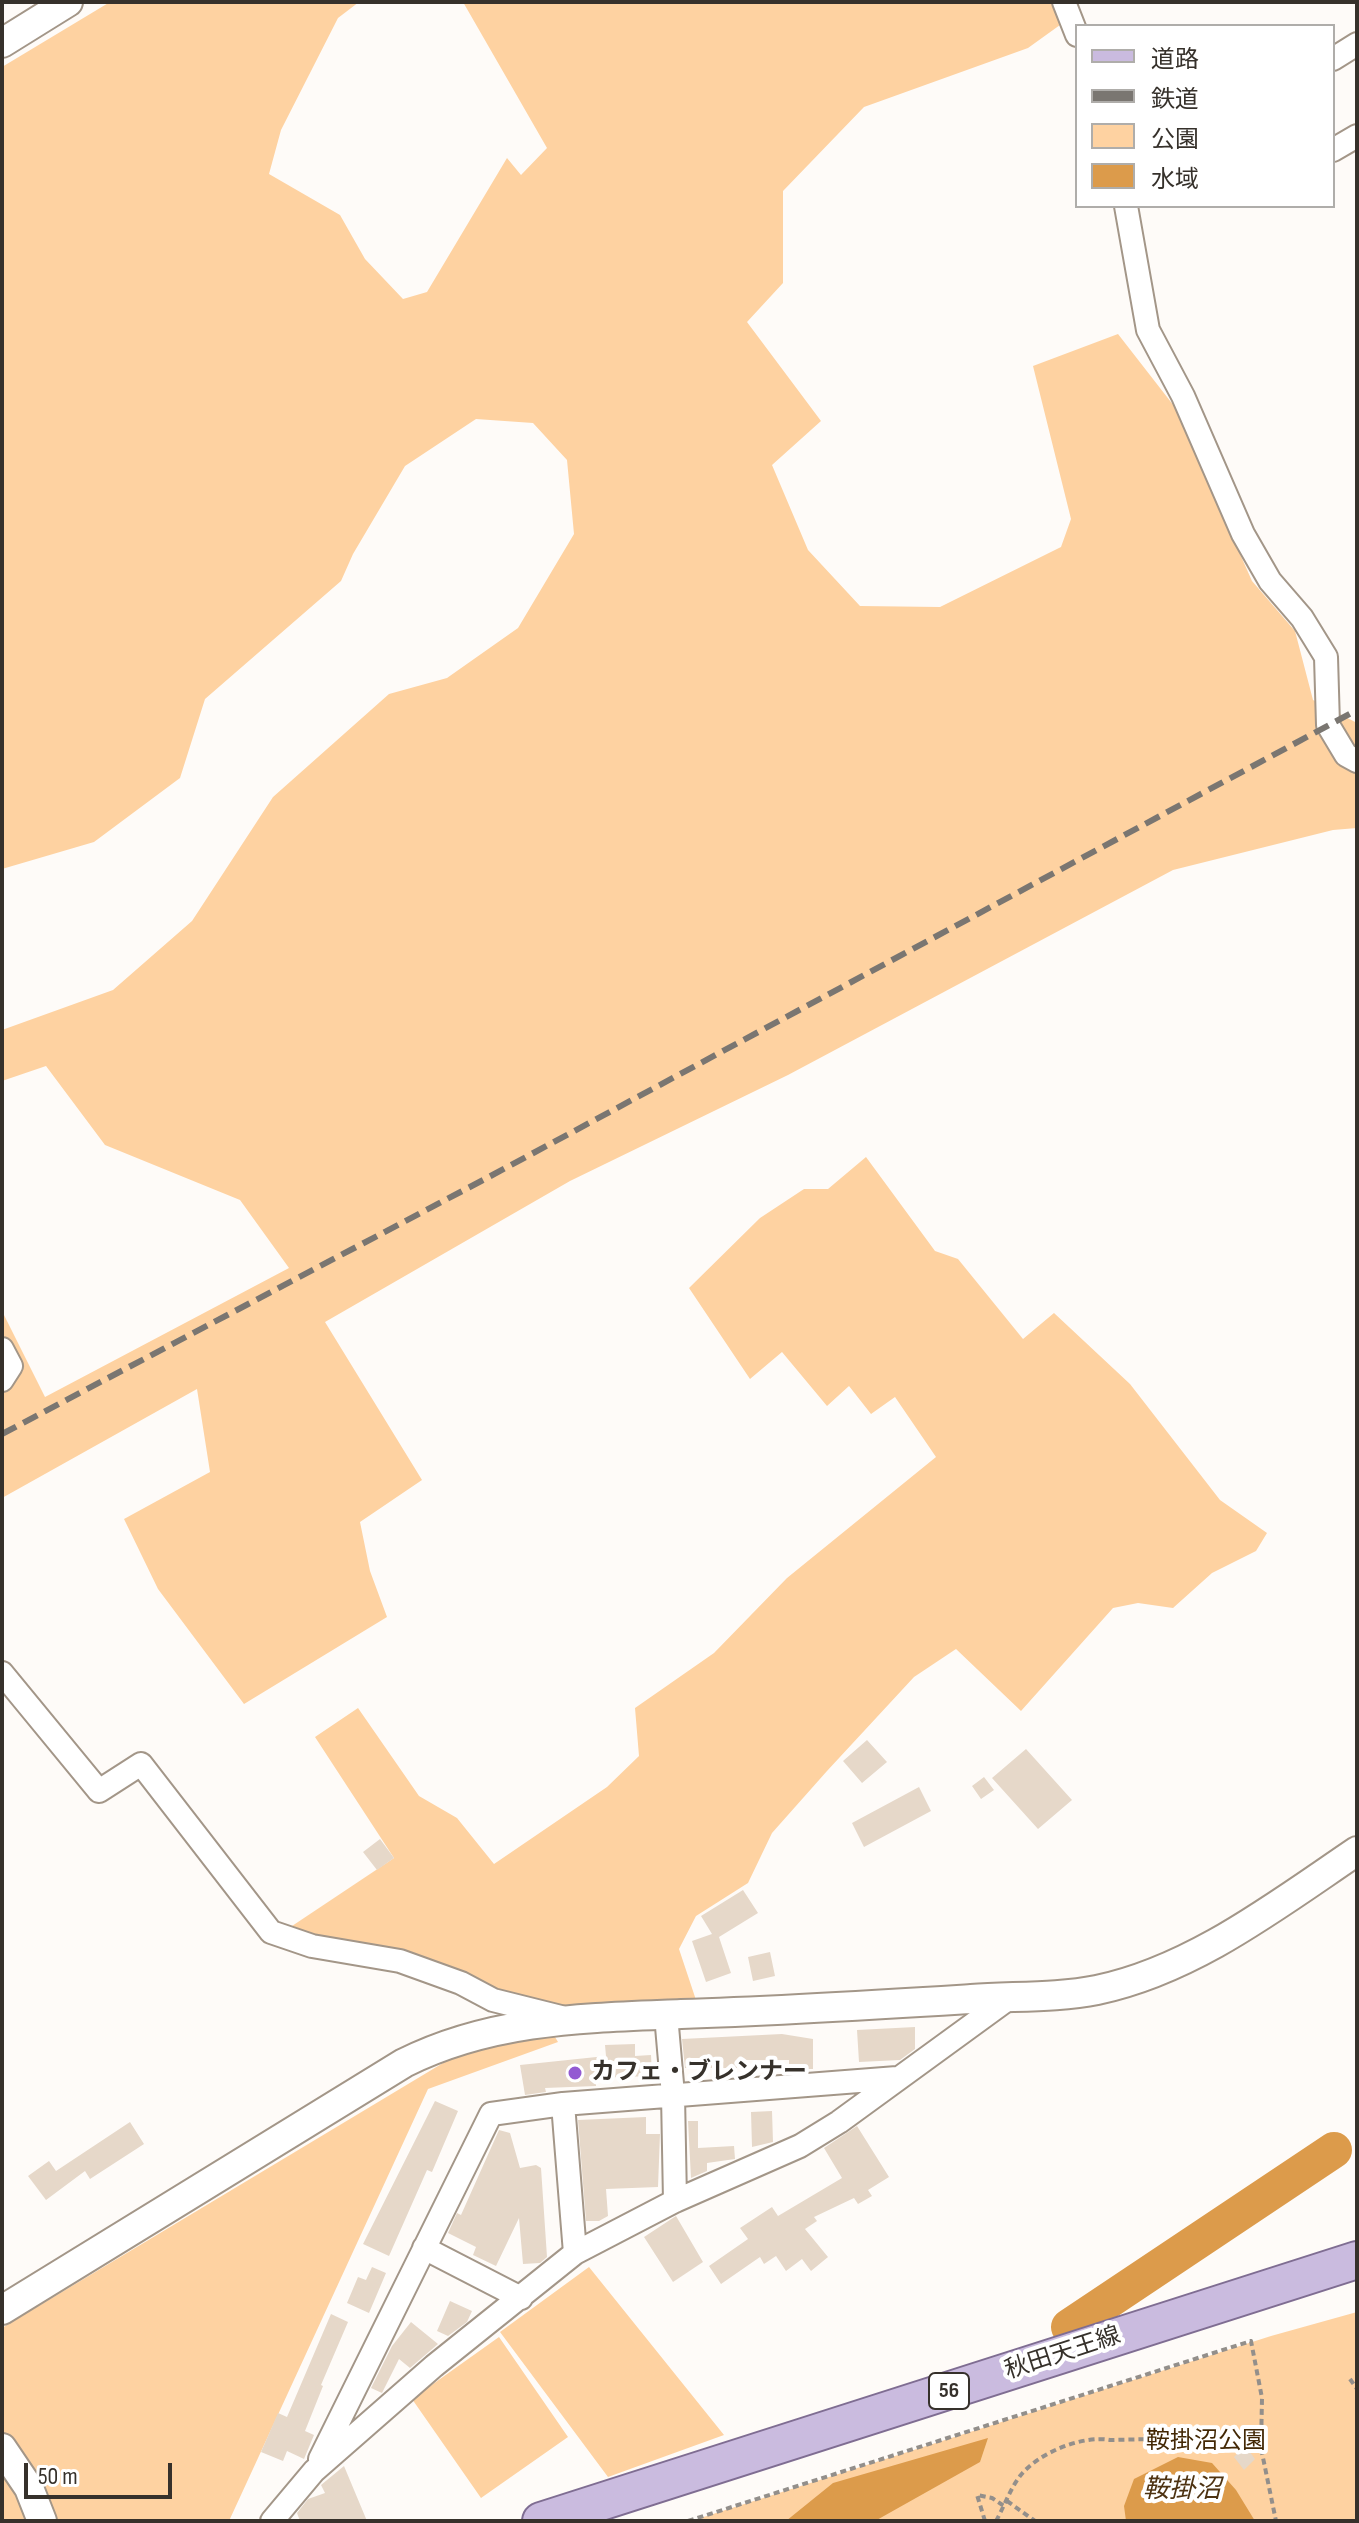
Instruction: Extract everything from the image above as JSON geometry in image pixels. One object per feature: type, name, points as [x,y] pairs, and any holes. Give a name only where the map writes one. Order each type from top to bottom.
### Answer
[{"type":"main road","name":"秋田天王線","points":[[541,2521],[1357,2260]]},
{"type":"main road","name":"秋田天王線","points":[[620,2521],[1357,2286]]},
{"type":"street","points":[[2,43],[68,2]]},
{"type":"street","points":[[1064,2],[1075,30]]},
{"type":"street","points":[[1335,58],[1357,44]]},
{"type":"street","points":[[1335,149],[1357,136]]},
{"type":"street","points":[[1126,208],[1148,330],[1183,396],[1243,534],[1270,581],[1302,618],[1326,657],[1328,725],[1346,755],[1357,761]]},
{"type":"street","points":[[2,1349],[11,1366],[2,1380]]},
{"type":"street","points":[[2,1673],[99,1791],[141,1764],[271,1932],[312,1946],[400,1961],[461,1983],[493,2000],[565,2018]]},
{"type":"street","points":[[2,2310],[404,2063],[476,2033],[565,2018],[1095,1990],[1147,1976],[1212,1944],[1357,1851]]},
{"type":"street","points":[[272,2521],[314,2471],[434,2366],[575,2253],[675,2201],[800,2146],[839,2122],[1012,1996]]},
{"type":"street","points":[[666,2015],[673,2095],[675,2201]]},
{"type":"street","points":[[314,2471],[491,2114],[563,2104],[898,2078]]},
{"type":"street","points":[[563,2104],[575,2253]]},
{"type":"street","points":[[424,2248],[521,2298]]},
{"type":"street","points":[[2,2448],[29,2488],[42,2521]]},
{"type":"path","points":[[688,2521],[1251,2341],[1262,2398],[1261,2448],[1276,2521]]},
{"type":"path","points":[[1350,2379],[1357,2389]]},
{"type":"path","points":[[997,2521],[1021,2475],[1067,2444],[1095,2437],[1110,2440],[1243,2437],[1261,2448]]},
{"type":"path","points":[[985,2521],[977,2495],[982,2494],[1006,2504],[1035,2521]]},
{"type":"green space","points":[[110,2],[359,2],[338,18],[281,130],[269,174],[340,215],[365,259],[403,299],[427,292],[507,158],[521,175],[547,148],[463,2],[1051,2],[1060,25],[1028,48],[864,107],[783,191],[783,283],[747,322],[821,421],[772,465],[808,550],[860,606],[940,607],[1061,547],[1071,519],[1033,366],[1118,334],[1174,406],[1252,581],[1295,631],[1313,700],[1357,723],[1357,828],[1333,830],[1173,870],[788,1075],[570,1181],[325,1322],[422,1480],[360,1522],[370,1571],[387,1617],[244,1704],[158,1589],[124,1519],[210,1472],[197,1389],[2,1498],[2,1311],[45,1397],[289,1268],[240,1200],[105,1145],[46,1066],[2,1081],[2,1030],[113,990],[192,921],[273,797],[389,694],[447,678],[518,628],[574,534],[567,460],[533,423],[476,419],[405,466],[353,554],[341,581],[205,699],[180,778],[94,842],[2,869],[2,67]]},
{"type":"green space","points":[[866,1157],[935,1251],[958,1259],[1023,1339],[1054,1313],[1130,1384],[1220,1500],[1267,1533],[1256,1551],[1212,1573],[1173,1608],[1138,1603],[1113,1608],[1021,1711],[956,1649],[914,1677],[772,1833],[748,1883],[696,1916],[679,1949],[697,2003],[570,2009],[286,1930],[394,1858],[315,1737],[358,1708],[419,1796],[457,1818],[494,1864],[607,1787],[639,1756],[635,1708],[714,1653],[787,1578],[936,1457],[895,1397],[871,1414],[849,1386],[827,1406],[782,1352],[750,1379],[689,1288],[760,1218],[804,1189],[828,1189]]},
{"type":"green space","points":[[555,2037],[558,2042],[428,2089],[229,2521],[2,2521],[2,2328],[463,2051],[503,2041]]},
{"type":"green space","points":[[589,2267],[724,2435],[608,2477],[500,2332]]},
{"type":"green space","name":"鞍掛沼公園","points":[[1357,2312],[1357,2521],[691,2521],[1271,2336]]},
{"type":"green space","points":[[499,2337],[568,2437],[481,2498],[412,2399]]},
{"type":"water","points":[[988,2438],[980,2462],[875,2521],[786,2521],[833,2483]]},
{"type":"water","name":"鞍掛沼","points":[[1178,2457],[1212,2463],[1236,2490],[1255,2521],[1126,2521],[1124,2506],[1134,2479]]},
{"type":"building","points":[[867,1740],[887,1762],[862,1783],[843,1761]]},
{"type":"building","points":[[1026,1749],[1072,1800],[1038,1829],[992,1778]]},
{"type":"building","points":[[984,1777],[994,1790],[981,1799],[972,1786]]},
{"type":"building","points":[[919,1787],[931,1811],[864,1847],[852,1823]]},
{"type":"building","points":[[380,1839],[394,1858],[377,1870],[363,1852]]},
{"type":"building","points":[[743,1890],[758,1913],[719,1937],[731,1973],[706,1982],[692,1941],[712,1934],[701,1916]]},
{"type":"building","points":[[770,1952],[775,1976],[753,1981],[748,1957]]},
{"type":"building","points":[[915,2027],[915,2049],[900,2060],[859,2062],[857,2030]]},
{"type":"building","points":[[782,2034],[813,2039],[813,2069],[789,2069],[789,2060],[737,2060],[737,2068],[685,2068],[682,2039]]},
{"type":"building","points":[[635,2044],[635,2056],[651,2055],[652,2076],[596,2078],[596,2086],[545,2088],[546,2092],[525,2095],[520,2065],[606,2056],[605,2045]]},
{"type":"building","points":[[435,2101],[458,2111],[432,2172],[427,2170],[389,2256],[363,2244]]},
{"type":"building","points":[[772,2111],[773,2142],[752,2147],[751,2112]]},
{"type":"building","points":[[646,2117],[646,2134],[660,2134],[658,2187],[606,2189],[608,2216],[599,2221],[586,2221],[578,2120]]},
{"type":"building","points":[[688,2121],[698,2121],[698,2148],[734,2146],[735,2159],[707,2163],[707,2171],[691,2178]]},
{"type":"building","points":[[130,2122],[144,2144],[90,2179],[85,2171],[46,2200],[28,2176],[49,2161],[56,2171]]},
{"type":"building","points":[[857,2126],[889,2177],[868,2190],[872,2196],[858,2204],[854,2198],[814,2217],[817,2221],[805,2229],[828,2257],[811,2271],[802,2259],[786,2271],[776,2256],[764,2264],[760,2257],[721,2284],[709,2266],[748,2239],[740,2228],[772,2207],[778,2216],[842,2178],[824,2148]]},
{"type":"building","points":[[499,2130],[510,2133],[520,2168],[536,2165],[541,2168],[547,2257],[540,2263],[523,2264],[519,2218],[496,2266],[473,2255],[476,2247],[448,2233],[457,2213],[461,2215]]},
{"type":"building","points":[[676,2216],[703,2262],[673,2282],[644,2237]]},
{"type":"building","points":[[372,2267],[386,2273],[369,2313],[347,2303],[358,2277],[366,2280]]},
{"type":"building","points":[[450,2301],[472,2311],[467,2322],[448,2336],[437,2331]]},
{"type":"building","points":[[331,2314],[348,2322],[305,2431],[314,2435],[304,2459],[287,2451],[283,2461],[261,2452],[278,2413],[287,2417]]},
{"type":"building","points":[[411,2322],[438,2344],[410,2368],[399,2359],[382,2393],[371,2388],[392,2346]]},
{"type":"building","points":[[1245,2445],[1255,2459],[1244,2470],[1234,2457]]},
{"type":"building","points":[[344,2466],[367,2521],[300,2521],[297,2513],[308,2499],[325,2493],[321,2485]]},
{"type":"waterway","points":[[1069,2327],[1334,2150]]},
{"type":"railway","points":[[2,1434],[485,1179],[1357,710]]},
{"type":"place","name":"カフェ・ブレンナー","points":[[575,2073]]}]
